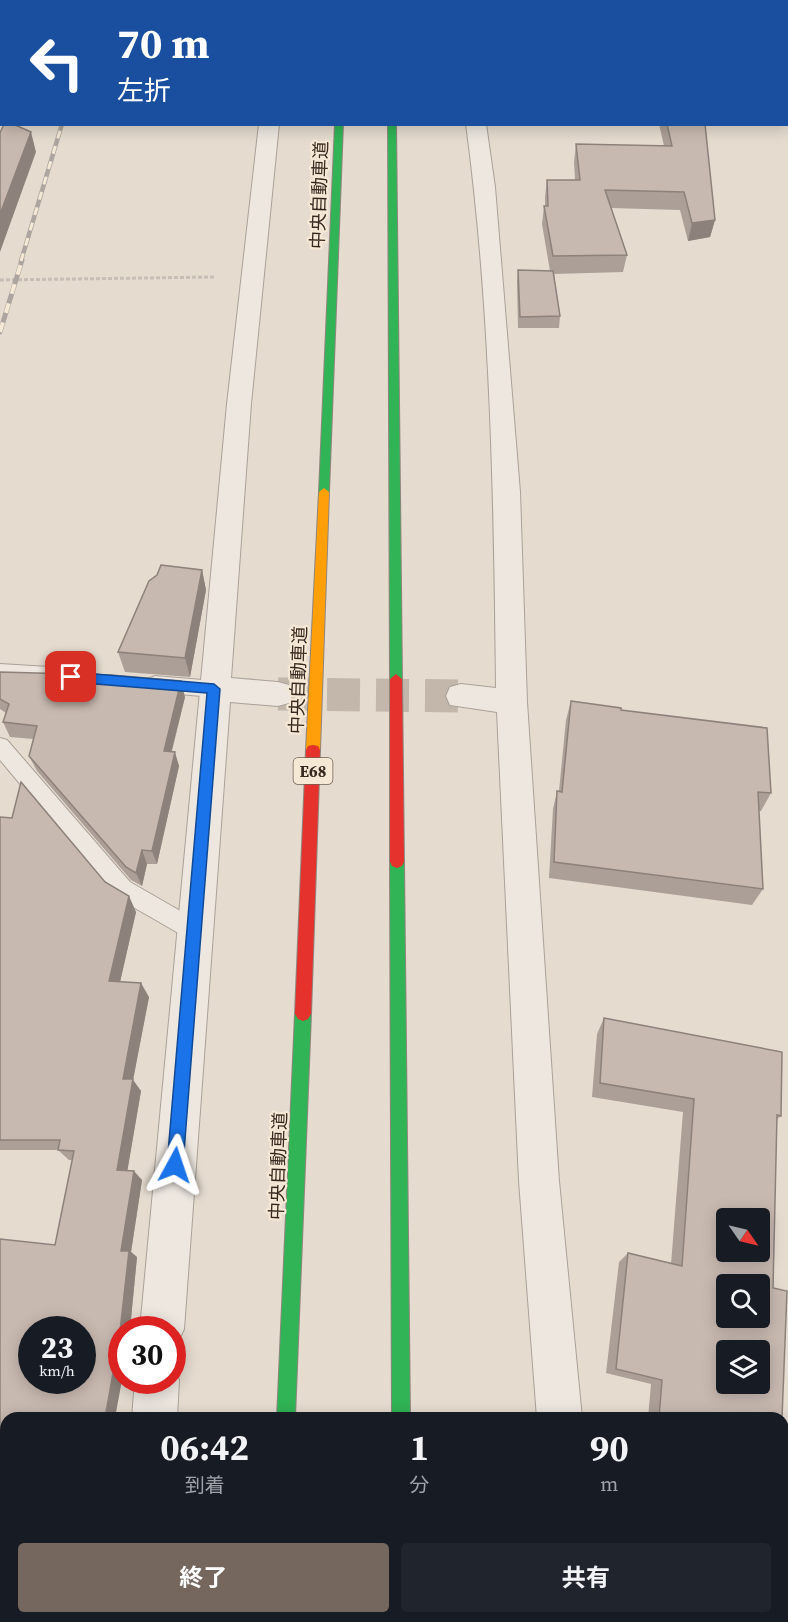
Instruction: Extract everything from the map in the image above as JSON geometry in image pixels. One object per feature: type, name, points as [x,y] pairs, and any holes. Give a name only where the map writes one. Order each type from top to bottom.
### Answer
[{"type":"highway","name":"中央自動車道","points":[[286,1412],[339,126]]},
{"type":"highway","points":[[392,126],[401,1412]]},
{"type":"street","points":[[163,1316],[214,689],[269,126]]},
{"type":"street","points":[[476,126],[485,187],[507,492],[512,702],[539,1181],[559,1412]]},
{"type":"street","points":[[214,689],[278,694]]},
{"type":"street","points":[[461,696],[512,702]]},
{"type":"street","points":[[154,1412],[156,1394]]},
{"type":"lane","points":[[0,671],[71,677]]},
{"type":"lane","points":[[131,682],[214,689]]},
{"type":"lane","points":[[0,746],[122,889],[195,930]]},
{"type":"path","points":[[0,280],[253,277]]},
{"type":"building","points":[[3,126],[18,126],[31,132],[0,214],[0,133]]},
{"type":"building","points":[[667,126],[705,126],[715,220],[692,223],[684,192],[605,190],[627,255],[553,256],[544,206],[548,206],[547,180],[580,180],[576,144],[672,146]]},
{"type":"building","points":[[518,270],[553,271],[560,316],[520,317]]},
{"type":"building","points":[[161,565],[202,570],[185,658],[118,652],[149,581],[157,575]]},
{"type":"building","points":[[0,672],[111,675],[181,681],[164,751],[175,752],[152,851],[142,850],[136,873],[126,867],[29,756],[37,726],[3,722],[9,704],[0,699]]},
{"type":"building","points":[[571,701],[621,708],[621,710],[767,728],[771,793],[758,792],[763,889],[554,862],[557,791],[562,792]]},
{"type":"building","points":[[21,782],[105,882],[129,896],[109,981],[141,983],[123,1079],[133,1079],[117,1170],[134,1171],[121,1251],[129,1251],[122,1316],[108,1316],[109,1394],[106,1412],[0,1412],[0,1239],[55,1245],[74,1151],[58,1150],[60,1140],[0,1140],[0,817],[12,818]]},
{"type":"building","points":[[604,1018],[782,1052],[781,1116],[777,1115],[773,1288],[787,1291],[782,1412],[659,1412],[662,1380],[616,1369],[628,1253],[682,1266],[694,1099],[600,1083]]},
{"type":"tunnel","points":[[278,694],[461,696]]},
{"type":"railway","points":[[21,261],[61,126]]},
{"type":"railway","points":[[0,332],[22,260]]},
{"type":"traffic: fast","points":[[324,492],[339,126]]},
{"type":"traffic: fast","points":[[392,126],[396,679]]},
{"type":"traffic: fast","points":[[397,862],[401,1412]]},
{"type":"traffic: fast","points":[[286,1412],[303,1014]]},
{"type":"traffic: slow","points":[[313,750],[324,492]]},
{"type":"traffic: jam","points":[[396,679],[397,862]]},
{"type":"traffic: jam","points":[[303,1014],[313,750]]},
{"type":"route","points":[[71,677],[214,689],[175,1165]]}]
